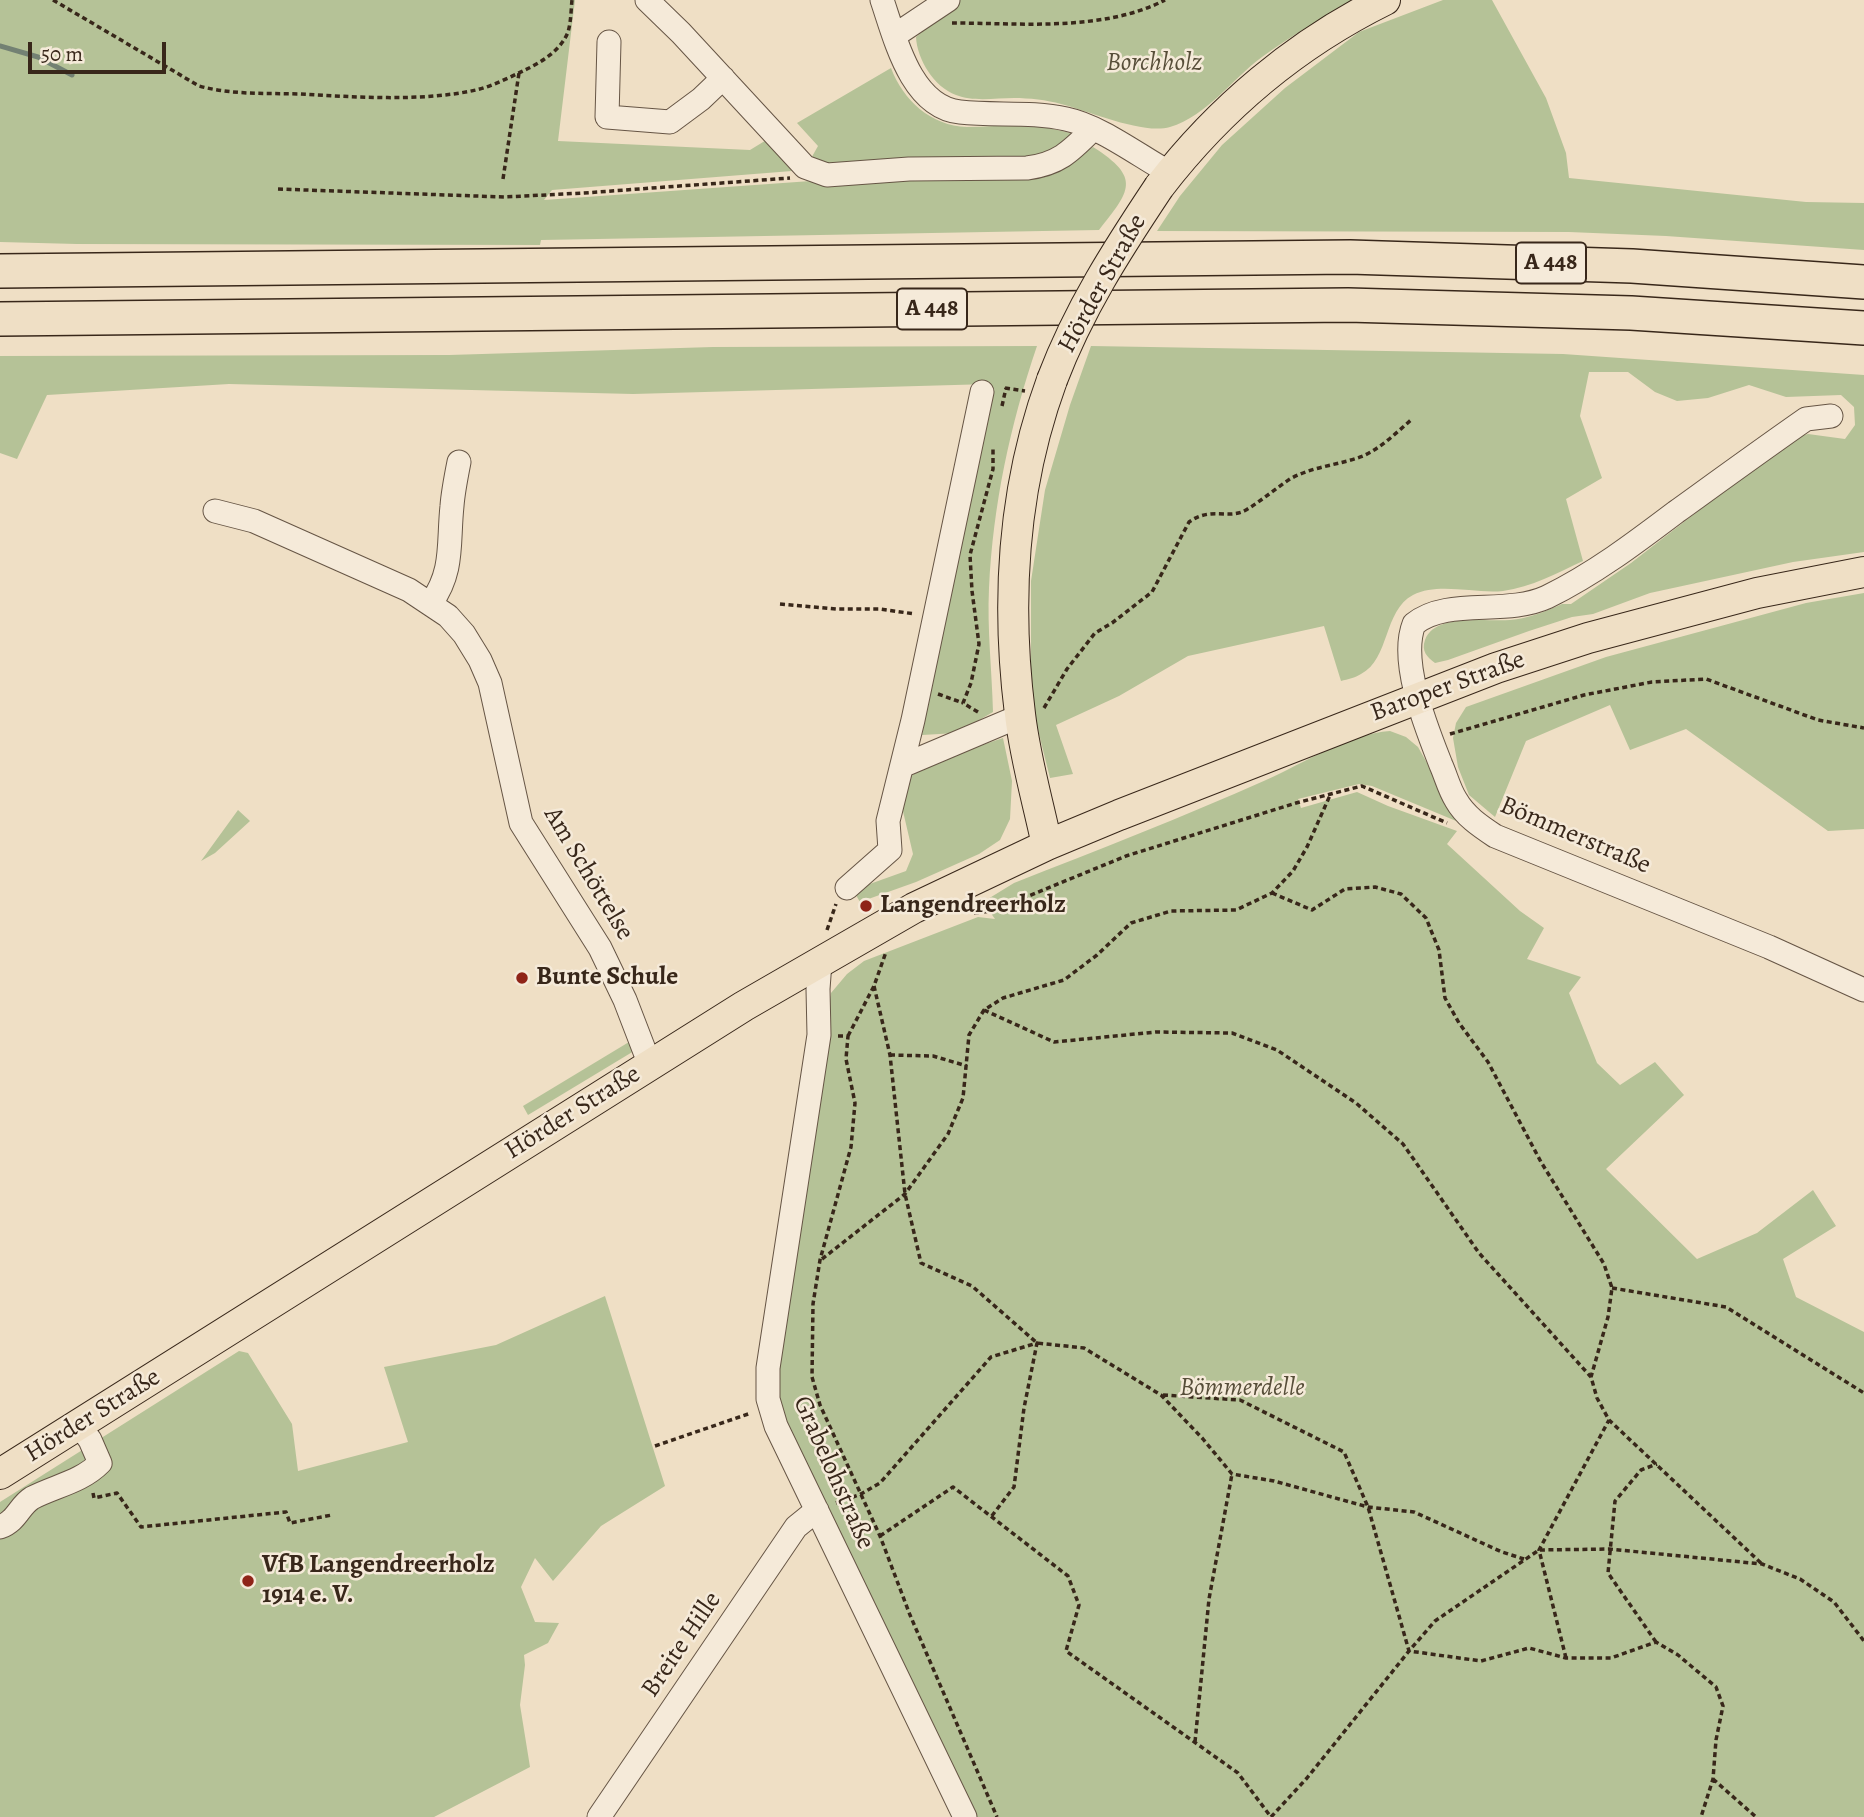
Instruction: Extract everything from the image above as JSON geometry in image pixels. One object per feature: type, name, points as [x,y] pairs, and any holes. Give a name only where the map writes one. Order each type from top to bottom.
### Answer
[{"type":"highway","name":"A 448","points":[[0,271],[1350,257],[1632,266],[1864,282]]},
{"type":"highway","name":"A 448","points":[[0,318],[1349,305],[1631,313],[1864,328]]},
{"type":"main road","name":"Hörder Straße","points":[[0,1474],[650,1065],[820,962],[914,908],[1047,845],[1020,718],[1014,659],[1014,559],[1030,457],[1052,380],[1069,337],[1110,261],[1165,180],[1251,87],[1300,50],[1362,11],[1385,0]]},
{"type":"main road","name":"Baroper Straße","points":[[1047,845],[1496,668],[1588,638],[1757,593],[1864,572]]},
{"type":"street","points":[[647,0],[805,167],[827,175],[909,169],[1046,166],[1062,158],[1093,129]]},
{"type":"street","points":[[882,0],[909,72],[925,95],[957,112],[1039,114],[1070,120],[1093,129],[1165,180]]},
{"type":"street","points":[[894,36],[948,0]]},
{"type":"street","points":[[609,42],[607,117],[670,122],[701,99],[723,78]]},
{"type":"street","points":[[847,888],[890,850],[888,821],[920,687],[982,391]]},
{"type":"street","name":"Bömmerstraße","points":[[1831,416],[1806,419],[1604,565],[1544,598],[1508,607],[1432,614],[1414,624],[1410,637],[1417,697],[1431,739],[1454,798],[1471,818],[1495,836],[1769,947],[1864,990]]},
{"type":"street","points":[[431,603],[440,591],[449,562],[452,508],[459,462]]},
{"type":"street","name":"Am Schöttelse","points":[[215,511],[254,521],[409,590],[449,616],[464,634],[490,683],[522,823],[600,948],[650,1065]]},
{"type":"street","points":[[902,766],[1020,718]]},
{"type":"street","name":"Grabelohstraße","points":[[820,962],[817,989],[819,1035],[768,1367],[770,1406],[776,1426],[965,1817]]},
{"type":"street","points":[[0,1527],[13,1520],[29,1500],[89,1474],[100,1463],[90,1440],[79,1425]]},
{"type":"street","name":"Breite Hille","points":[[600,1817],[796,1527],[817,1510]]},
{"type":"path","points":[[54,0],[199,86],[219,91],[326,96],[424,95],[477,90],[519,73],[548,57],[568,33],[572,0]]},
{"type":"path","points":[[915,22],[1061,24],[1142,12],[1165,0]]},
{"type":"path","points":[[503,178],[519,73]]},
{"type":"path","points":[[278,189],[504,197],[827,175]]},
{"type":"path","points":[[999,415],[1006,388],[1019,390]]},
{"type":"path","points":[[920,687],[963,703],[1020,718],[1045,704],[1095,633],[1112,624],[1152,592],[1189,522],[1197,516],[1209,513],[1244,512],[1290,480],[1310,471],[1363,456],[1412,420]]},
{"type":"path","points":[[963,703],[971,682],[979,644],[970,555],[993,469],[993,442]]},
{"type":"path","points":[[780,604],[895,610],[934,619]]},
{"type":"path","points":[[1431,739],[1584,695],[1652,682],[1706,679],[1818,720],[1864,728]]},
{"type":"path","points":[[974,912],[992,911],[1126,856],[1331,793],[1362,786],[1449,823]]},
{"type":"path","points":[[820,1260],[905,1194],[948,1134],[963,1098],[969,1035],[984,1010],[1003,998],[1064,980],[1097,955],[1131,923],[1171,911],[1236,910],[1272,893],[1293,871],[1331,793]]},
{"type":"path","points":[[1272,893],[1311,910],[1345,889],[1375,887],[1401,894],[1426,918],[1439,950],[1445,998],[1488,1062],[1541,1162],[1604,1264],[1612,1288],[1608,1317],[1591,1377]]},
{"type":"path","points":[[820,962],[830,917],[847,888]]},
{"type":"path","points":[[888,947],[874,986],[848,1036],[846,1059],[855,1103],[851,1147],[820,1260],[813,1304],[812,1377],[820,1405],[880,1536],[910,1615],[997,1817]]},
{"type":"path","points":[[874,986],[890,1055],[905,1194],[921,1263],[972,1286],[1037,1343]]},
{"type":"path","points":[[984,1010],[1054,1042],[1156,1032],[1232,1033],[1278,1050],[1356,1103],[1403,1144],[1479,1253],[1591,1377],[1597,1398],[1609,1420],[1762,1564]]},
{"type":"path","points":[[819,1035],[848,1036]]},
{"type":"path","points":[[890,1055],[933,1056],[967,1066]]},
{"type":"path","points":[[1612,1288],[1726,1307],[1864,1393]]},
{"type":"path","points":[[991,1517],[1014,1487],[1024,1408],[1037,1343]]},
{"type":"path","points":[[817,1510],[861,1494],[880,1483],[991,1357],[1037,1343],[1084,1348],[1161,1395],[1232,1474],[1274,1481],[1368,1507],[1414,1512],[1502,1552],[1524,1559]]},
{"type":"path","points":[[1161,1395],[1240,1400],[1344,1452],[1368,1507],[1409,1651]]},
{"type":"path","points":[[655,1446],[770,1406]]},
{"type":"path","points":[[1566,1658],[1539,1550],[1609,1420]]},
{"type":"path","points":[[1657,1464],[1641,1470],[1615,1501],[1608,1573],[1656,1642],[1678,1655],[1716,1687],[1723,1706],[1716,1740],[1713,1779],[1701,1817]]},
{"type":"path","points":[[89,1474],[94,1498],[117,1493],[141,1527],[286,1512],[290,1523],[332,1515]]},
{"type":"path","points":[[1195,1742],[1209,1599],[1232,1474]]},
{"type":"path","points":[[880,1536],[953,1487],[1068,1576],[1079,1605],[1066,1651],[1238,1773],[1271,1817],[1307,1778],[1435,1621],[1539,1550],[1609,1549],[1762,1564],[1801,1578],[1834,1602],[1864,1641]]},
{"type":"path","points":[[1409,1651],[1481,1661],[1530,1648],[1566,1658],[1611,1658],[1656,1642]]},
{"type":"path","points":[[1713,1779],[1756,1817]]},
{"type":"green space","points":[[0,0],[575,0],[558,141],[750,150],[768,139],[792,171],[552,190],[544,200],[839,179],[1058,169],[1093,147],[1119,168],[1125,177],[1126,186],[1118,205],[1099,230],[541,240],[540,245],[0,242]]},
{"type":"green space","name":"Borchholz","points":[[958,0],[1352,0],[1262,57],[1196,115],[1159,129],[1131,125],[1050,101],[970,98],[948,91],[934,79],[923,63],[916,37]]},
{"type":"green space","points":[[1443,0],[1492,0],[1546,98],[1566,153],[1569,178],[1806,202],[1864,203],[1864,250],[1569,232],[1157,231],[1180,196],[1222,145],[1285,88],[1359,32]]},
{"type":"green space","points":[[891,68],[896,80],[911,100],[920,109],[942,122],[967,127],[1028,125],[1074,134],[1045,160],[860,167],[809,162],[818,146],[797,123]]},
{"type":"green space","points":[[1037,346],[1011,435],[994,526],[989,603],[993,712],[957,733],[922,735],[990,384],[633,394],[229,384],[47,395],[17,459],[0,453],[0,356],[449,355],[713,347]]},
{"type":"green space","points":[[1091,346],[1563,354],[1864,375],[1864,552],[1793,562],[1650,593],[1593,614],[1572,617],[1435,663],[1426,653],[1424,644],[1431,631],[1439,626],[1450,622],[1517,619],[1562,604],[1571,604],[1631,563],[1791,439],[1808,434],[1845,439],[1855,425],[1854,407],[1841,395],[1786,397],[1749,385],[1708,398],[1677,401],[1655,392],[1628,372],[1589,372],[1580,416],[1602,478],[1566,499],[1583,561],[1514,589],[1492,592],[1434,589],[1413,595],[1403,602],[1396,612],[1377,658],[1370,667],[1359,675],[1341,681],[1324,626],[1188,656],[1119,696],[1056,725],[1073,774],[1050,778],[1031,702],[1031,581],[1045,490]]},
{"type":"green space","points":[[1864,593],[1864,829],[1828,831],[1686,729],[1630,750],[1610,705],[1526,741],[1495,817],[1469,795],[1458,767],[1453,738],[1456,723],[1466,707],[1606,657],[1806,603]]},
{"type":"green space","name":"Bömmerdelle","points":[[1390,731],[1406,737],[1418,747],[1461,823],[1372,786],[1359,784],[1298,799],[1301,808],[1357,792],[1457,831],[1447,844],[1520,911],[1544,928],[1527,959],[1581,977],[1569,993],[1597,1063],[1620,1085],[1655,1062],[1684,1095],[1606,1169],[1697,1259],[1757,1233],[1813,1190],[1836,1226],[1783,1259],[1796,1297],[1864,1332],[1864,1817],[975,1817],[786,1423],[776,1390],[776,1347],[831,993],[847,974],[864,961],[978,917],[995,919],[983,902],[1014,883],[1203,807],[1343,743]]},
{"type":"green space","points":[[1003,738],[1012,781],[1010,819],[1000,840],[979,854],[916,882],[860,902],[853,890],[906,871],[913,854],[902,807],[911,776],[940,759]]},
{"type":"green space","points":[[238,810],[250,821],[215,853],[201,861]]},
{"type":"green space","points":[[629,1042],[634,1051],[528,1115],[523,1106]]},
{"type":"green space","name":"VfB Langendreerholz 1914 e. V.","points":[[605,1296],[665,1486],[601,1526],[553,1581],[535,1558],[521,1587],[535,1622],[559,1623],[548,1643],[524,1655],[520,1705],[530,1767],[434,1817],[0,1817],[0,1502],[239,1351],[248,1353],[292,1424],[298,1471],[408,1442],[384,1367],[496,1345]]},
{"type":"waterway","points":[[0,46],[38,57],[72,75]]},
{"type":"place","name":"Langendreerholz","points":[[866,906]]},
{"type":"place","name":"Bunte Schule","points":[[522,978]]},
{"type":"place","name":"VfB Langendreerholz 1914 e. V.","points":[[248,1581]]}]
